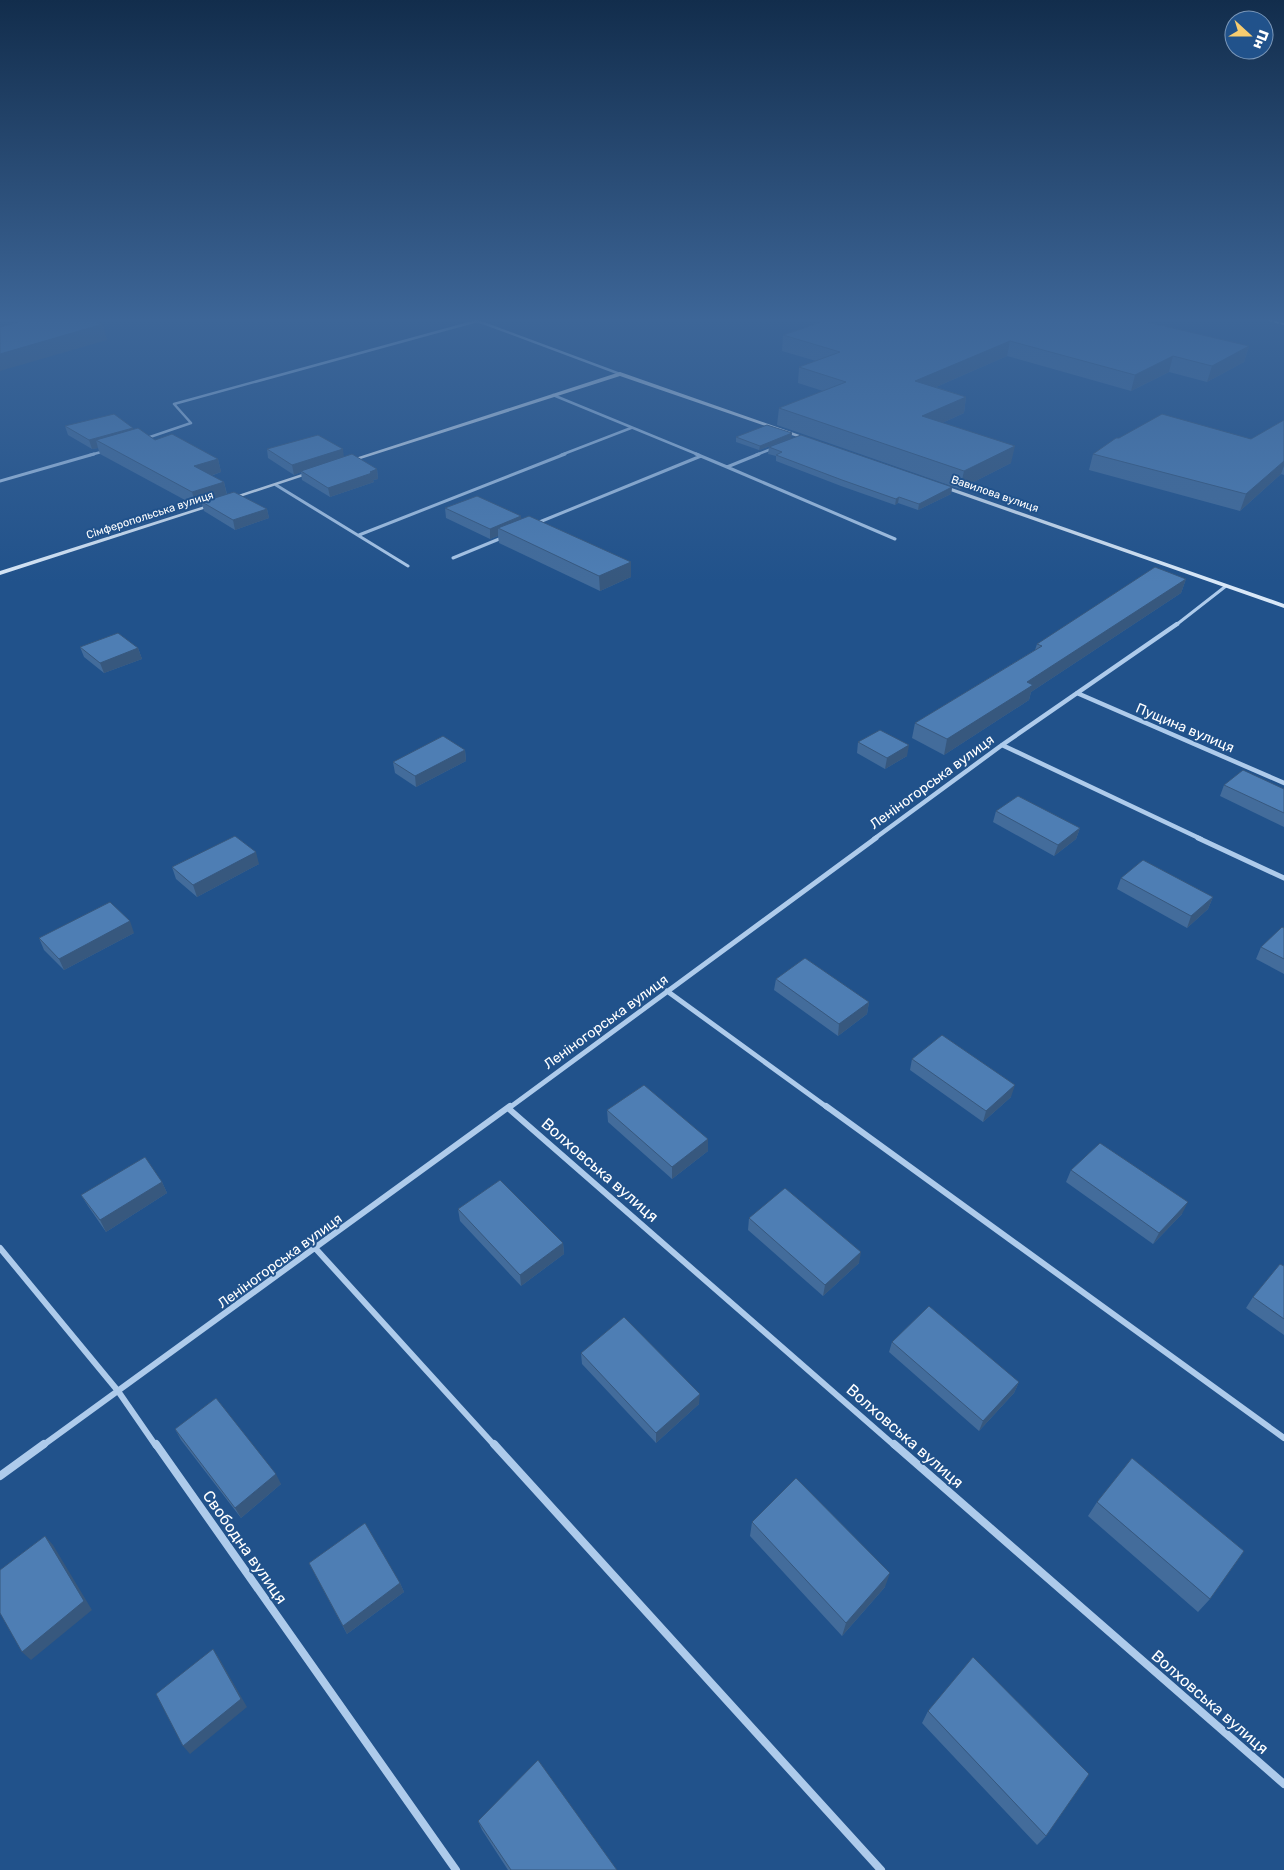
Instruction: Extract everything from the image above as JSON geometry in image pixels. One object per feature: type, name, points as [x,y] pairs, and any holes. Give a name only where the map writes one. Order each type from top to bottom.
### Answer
[{"type":"street","points":[[139,441],[191,424],[177,407]]},
{"type":"street","points":[[341,463],[517,407]]},
{"type":"street","points":[[580,407],[701,456],[895,539]]},
{"type":"street","points":[[716,407],[821,444]]},
{"type":"street","points":[[359,536],[631,428]]},
{"type":"street","points":[[794,440],[802,437]]},
{"type":"street","points":[[727,467],[777,447]]},
{"type":"street","points":[[0,481],[112,449]]},
{"type":"street","points":[[536,524],[701,456]]},
{"type":"street","name":"Сімферопольська вулиця","points":[[0,573],[322,469]]},
{"type":"street","points":[[276,484],[408,566]]},
{"type":"street","name":"Вавилова вулиця","points":[[934,484],[1284,606]]},
{"type":"street","points":[[453,558],[508,535]]},
{"type":"street","name":"Леніногорська вулиця","points":[[0,1476],[316,1249],[1002,745],[1167,632],[1226,586]]},
{"type":"street","name":"Пущина вулиця","points":[[1077,693],[1284,783]]},
{"type":"street","points":[[1002,745],[1284,878]]},
{"type":"street","points":[[667,991],[1284,1438]]},
{"type":"street","name":"Волховська вулиця","points":[[508,1108],[1284,1784]]},
{"type":"street","name":"Свободна вулиця","points":[[0,1248],[118,1392],[456,1870]]},
{"type":"street","points":[[316,1249],[881,1870]]},
{"type":"building","points":[[942,407],[922,416],[1015,446],[964,471],[779,408]]},
{"type":"building","points":[[114,414],[133,428],[89,440],[65,426]]},
{"type":"building","points":[[1162,414],[1251,439],[1284,420],[1284,461],[1246,494],[1093,454],[1116,438]]},
{"type":"building","points":[[767,425],[792,433],[760,446],[736,437]]},
{"type":"building","points":[[138,428],[155,440],[172,434],[218,459],[194,466],[224,482],[192,492],[96,440]]},
{"type":"building","points":[[318,435],[343,449],[292,465],[267,449]]},
{"type":"building","points":[[801,435],[952,487],[919,504],[899,497],[896,499],[776,455],[782,452],[769,447]]},
{"type":"building","points":[[352,454],[377,469],[370,472],[372,473],[328,488],[301,471]]},
{"type":"building","points":[[234,492],[267,509],[233,520],[202,502]]},
{"type":"building","points":[[477,496],[521,516],[490,529],[445,508]]},
{"type":"building","points":[[529,516],[631,562],[599,576],[498,528]]},
{"type":"building","points":[[1155,567],[1186,579],[1027,682],[1033,685],[947,739],[915,723],[1042,646],[1037,644]]},
{"type":"building","points":[[118,633],[138,648],[100,663],[80,647]]},
{"type":"building","points":[[880,730],[909,745],[887,758],[858,742]]},
{"type":"building","points":[[443,736],[465,750],[415,776],[393,762]]},
{"type":"building","points":[[1243,770],[1284,789],[1284,813],[1224,785]]},
{"type":"building","points":[[1018,796],[1080,828],[1058,845],[996,811]]},
{"type":"building","points":[[235,836],[256,852],[193,885],[172,867]]},
{"type":"building","points":[[1143,860],[1213,897],[1191,916],[1121,878]]},
{"type":"building","points":[[110,902],[130,921],[59,959],[39,938]]},
{"type":"building","points":[[1282,927],[1284,928],[1284,959],[1261,947]]},
{"type":"building","points":[[805,958],[869,1002],[839,1024],[776,979]]},
{"type":"building","points":[[942,1035],[1015,1085],[986,1111],[912,1059]]},
{"type":"building","points":[[644,1085],[708,1139],[672,1167],[607,1110]]},
{"type":"building","points":[[1100,1143],[1188,1202],[1159,1233],[1071,1170]]},
{"type":"building","points":[[145,1157],[162,1182],[100,1220],[81,1195]]},
{"type":"building","points":[[500,1180],[563,1243],[520,1275],[458,1209]]},
{"type":"building","points":[[785,1188],[861,1252],[825,1285],[749,1218]]},
{"type":"building","points":[[1280,1264],[1284,1266],[1284,1319],[1253,1297]]},
{"type":"building","points":[[929,1306],[1019,1382],[983,1421],[892,1342]]},
{"type":"building","points":[[624,1317],[700,1394],[656,1433],[581,1353]]},
{"type":"building","points":[[216,1398],[276,1474],[235,1508],[175,1429]]},
{"type":"building","points":[[1132,1458],[1244,1551],[1210,1599],[1097,1502]]},
{"type":"building","points":[[796,1478],[890,1573],[846,1623],[752,1522]]},
{"type":"building","points":[[365,1523],[400,1583],[343,1626],[309,1563]]},
{"type":"building","points":[[45,1536],[84,1601],[22,1652],[0,1613],[0,1570]]},
{"type":"building","points":[[213,1649],[241,1699],[183,1746],[156,1694]]},
{"type":"building","points":[[973,1657],[1089,1774],[1046,1836],[928,1711]]},
{"type":"building","points":[[538,1760],[617,1870],[511,1870],[478,1821]]}]
